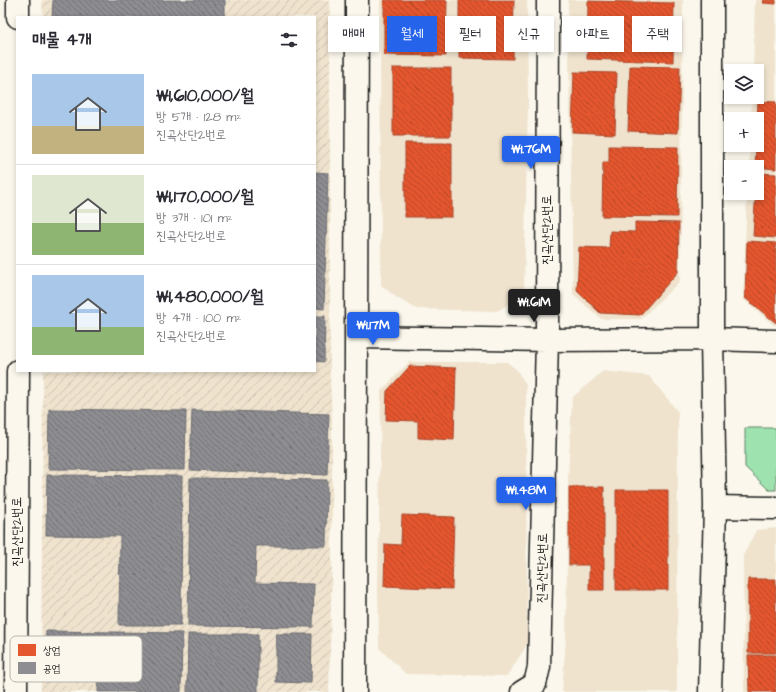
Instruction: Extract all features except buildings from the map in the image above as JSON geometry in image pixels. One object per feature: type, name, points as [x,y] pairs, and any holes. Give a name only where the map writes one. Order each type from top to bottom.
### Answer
[{"type":"street","points":[[18,0],[18,16]]},
{"type":"street","points":[[355,692],[358,0]]},
{"type":"street","name":"진곡산단2번로","points":[[522,692],[535,684],[539,667],[547,340],[548,0]]},
{"type":"street","points":[[710,692],[715,507],[712,339],[712,0]]},
{"type":"street","points":[[356,337],[547,340],[712,339],[776,341]]},
{"type":"street","name":"진곡산단2번로","points":[[16,636],[18,372]]},
{"type":"street","points":[[715,507],[776,508]]},
{"type":"street","name":"진곡산단2번로","points":[[16,682],[16,692]]},
{"type":"shaded area","points":[[42,0],[330,0],[330,16],[328,16],[328,52],[330,52],[330,377],[332,418],[332,559],[329,692],[41,692],[41,682],[142,682],[142,636],[41,636],[43,372],[316,372],[316,16],[43,16]]},
{"type":"shaded area","points":[[380,0],[527,0],[527,16],[504,16],[504,52],[528,52],[528,103],[524,291],[506,306],[497,311],[417,309],[397,298],[381,285]]},
{"type":"shaded area","points":[[568,0],[683,0],[680,281],[641,319],[601,319],[573,294],[569,52],[624,52],[624,16],[568,16]]},
{"type":"shaded area","points":[[755,0],[776,0],[776,325],[774,325],[743,299],[747,200],[764,200],[764,160],[749,160],[750,152],[764,152],[764,112],[751,112],[752,104],[764,104],[764,64],[753,64]]},
{"type":"shaded area","points":[[409,362],[507,362],[517,370],[526,385],[527,645],[507,676],[406,674],[379,648],[378,589],[381,391]]},
{"type":"shaded area","points":[[603,371],[649,376],[678,412],[677,692],[562,692],[566,637],[568,477],[572,398]]},
{"type":"shaded area","points":[[776,528],[776,692],[744,692],[743,556],[756,530]]},
{"type":"green space","points":[[745,428],[776,428],[776,490],[769,490],[745,467]]}]
